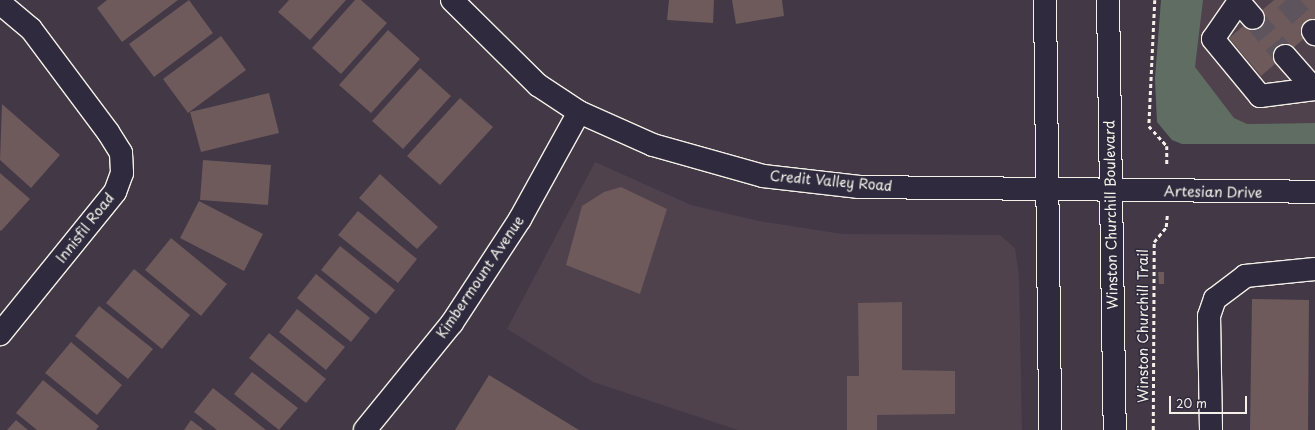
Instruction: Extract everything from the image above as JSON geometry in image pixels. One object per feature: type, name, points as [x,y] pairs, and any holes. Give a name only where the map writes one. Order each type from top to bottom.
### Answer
[{"type":"street","name":"Credit Valley Road","points":[[452,0],[538,85],[579,112],[653,145],[763,176],[859,187],[1111,190]]},
{"type":"street","points":[[1045,0],[1050,430]]},
{"type":"street","name":"Winston Churchill Boulevard","points":[[1108,0],[1115,430]]},
{"type":"street","name":"Innisfil Road","points":[[0,3],[31,29],[108,132],[121,153],[122,173],[115,192],[0,334]]},
{"type":"street","points":[[1244,7],[1213,39],[1260,96],[1314,89]]},
{"type":"street","points":[[1284,56],[1314,89]]},
{"type":"street","name":"Kimbermount Avenue","points":[[365,430],[452,323],[520,219],[579,112]]},
{"type":"street","name":"Artesian Drive","points":[[1111,190],[1315,192]]},
{"type":"street","points":[[1211,430],[1209,316],[1215,299],[1245,276],[1315,269]]},
{"type":"path","points":[[1155,0],[1149,126],[1167,146]]},
{"type":"path","name":"Winston Churchill Trail","points":[[1153,430],[1154,242],[1166,227]]},
{"type":"shaded area","points":[[1161,0],[1315,0],[1315,144],[1182,144],[1172,140],[1157,122],[1155,79]]},
{"type":"shaded area","points":[[595,162],[691,205],[759,221],[842,234],[1000,235],[1015,248],[1019,276],[1022,430],[738,430],[593,382],[507,329]]},
{"type":"green space","points":[[1161,0],[1203,0],[1195,67],[1234,118],[1247,124],[1315,123],[1315,144],[1182,144],[1172,140],[1157,122],[1155,79]]},
{"type":"building","points":[[107,0],[178,0],[122,42],[97,8]]},
{"type":"building","points":[[189,0],[213,33],[154,77],[129,44]]},
{"type":"building","points":[[289,0],[346,0],[310,40],[278,12]]},
{"type":"building","points":[[355,0],[361,0],[387,23],[341,74],[312,48]]},
{"type":"building","points":[[669,0],[714,0],[713,23],[667,20]]},
{"type":"building","points":[[732,0],[782,0],[784,16],[736,24]]},
{"type":"building","points":[[1274,0],[1315,0],[1315,29],[1261,76],[1229,38]]},
{"type":"building","points":[[388,30],[420,59],[371,113],[339,85]]},
{"type":"building","points":[[221,36],[246,70],[188,113],[163,79]]},
{"type":"building","points":[[420,68],[451,96],[403,149],[372,121]]},
{"type":"building","points":[[269,93],[279,133],[201,152],[190,112]]},
{"type":"building","points":[[460,98],[493,127],[440,185],[407,156]]},
{"type":"building","points":[[2,104],[60,155],[31,188],[0,160]]},
{"type":"building","points":[[203,160],[271,165],[268,205],[200,200]]},
{"type":"building","points":[[0,173],[30,199],[1,231],[0,230]]},
{"type":"building","points":[[380,174],[438,227],[417,249],[359,198]]},
{"type":"building","points":[[621,187],[667,209],[640,294],[566,265],[582,206],[604,192]]},
{"type":"building","points":[[199,201],[263,234],[244,271],[180,238]]},
{"type":"building","points":[[358,211],[417,259],[398,283],[338,235]]},
{"type":"building","points":[[171,238],[227,284],[201,316],[145,270]]},
{"type":"building","points":[[340,246],[395,290],[376,314],[321,270]]},
{"type":"building","points":[[134,269],[190,315],[162,349],[106,303]]},
{"type":"building","points":[[1158,272],[1164,272],[1164,284],[1159,284]]},
{"type":"building","points":[[316,274],[370,318],[351,342],[297,298]]},
{"type":"building","points":[[1252,299],[1309,300],[1308,430],[1250,430]]},
{"type":"building","points":[[902,302],[902,370],[955,371],[955,414],[877,415],[877,430],[847,430],[847,376],[859,376],[858,303]]},
{"type":"building","points":[[99,306],[153,349],[128,379],[75,336]]},
{"type":"building","points":[[297,309],[345,347],[326,370],[279,332]]},
{"type":"building","points":[[269,333],[326,379],[306,403],[249,358]]},
{"type":"building","points":[[71,342],[122,385],[97,415],[45,373]]},
{"type":"building","points":[[252,372],[298,408],[279,430],[234,394]]},
{"type":"building","points":[[489,375],[512,389],[579,430],[455,430]]},
{"type":"building","points":[[43,380],[99,426],[96,430],[37,430],[16,413]]},
{"type":"building","points":[[213,388],[266,430],[217,430],[194,412]]},
{"type":"building","points":[[16,420],[28,430],[7,430]]},
{"type":"building","points":[[191,420],[204,430],[184,430]]},
{"type":"tunnel","points":[[1286,0],[1313,31]]},
{"type":"tunnel","points":[[1253,18],[1285,56]]}]
